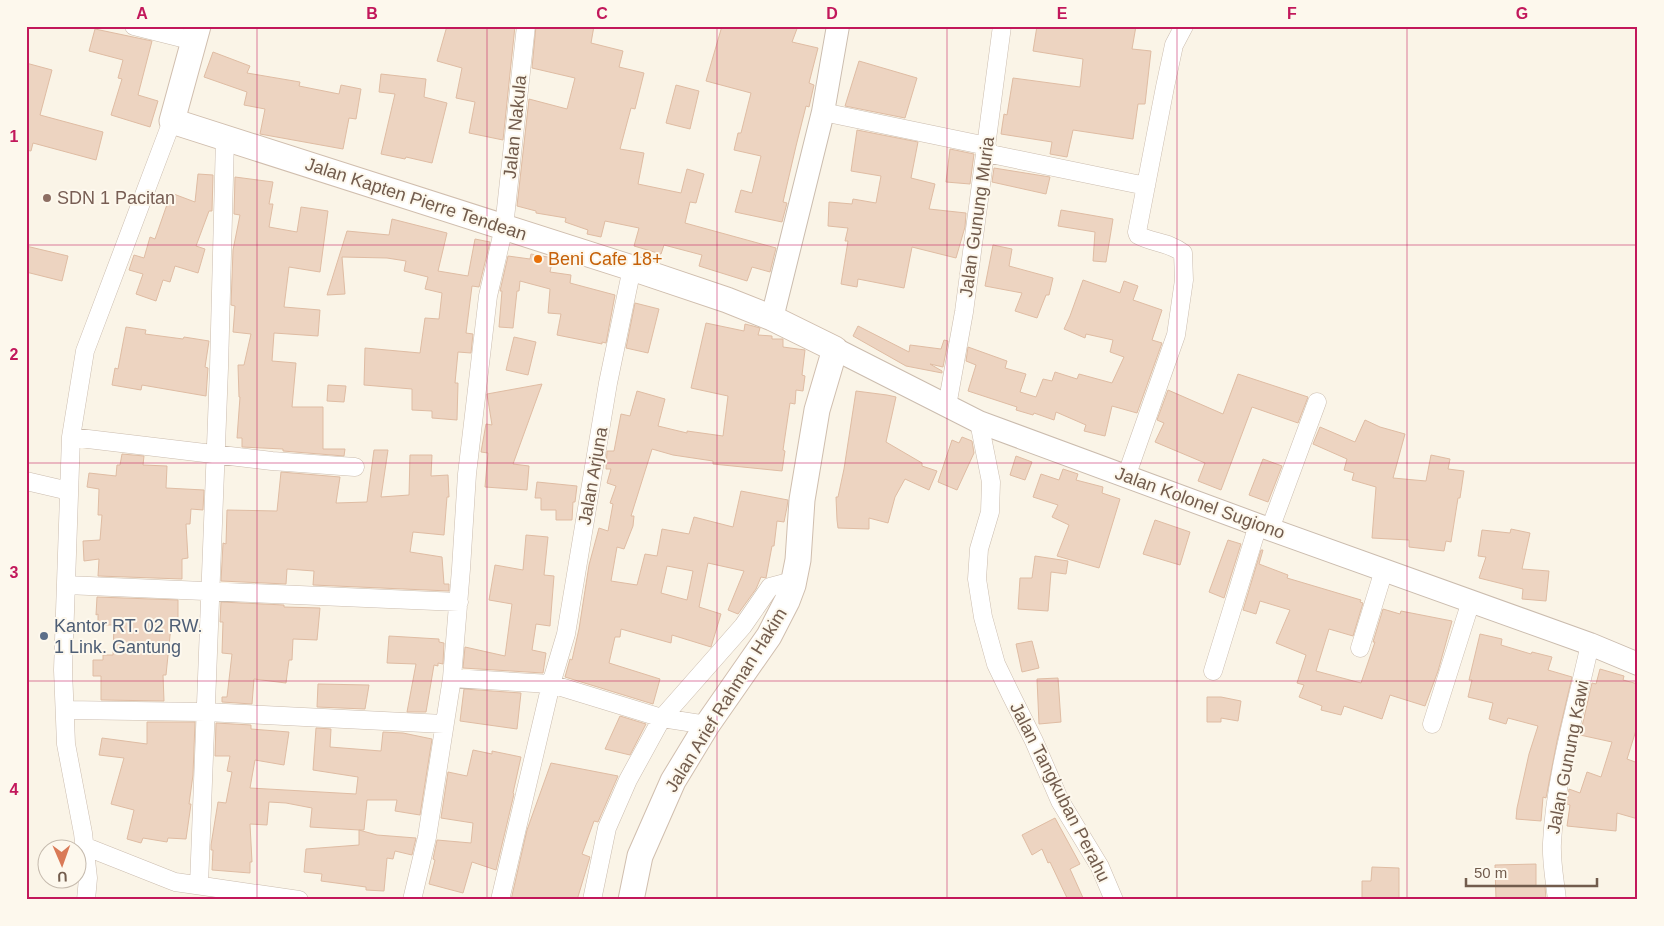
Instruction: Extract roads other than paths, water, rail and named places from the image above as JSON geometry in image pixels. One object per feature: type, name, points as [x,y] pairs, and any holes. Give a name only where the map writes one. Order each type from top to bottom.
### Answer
[{"type":"main road","points":[[172,121],[196,34]]},
{"type":"main road","name":"Jalan Kapten Pierre Tendean","points":[[172,121],[632,268],[727,300],[772,318]]},
{"type":"main road","name":"Jalan Kolonel Sugiono","points":[[772,318],[835,349]]},
{"type":"main road","name":"Jalan Arief Rahman Hakim","points":[[631,900],[640,856],[673,781],[707,725],[768,636],[787,601],[793,585],[798,560],[802,500],[817,410],[835,349]]},
{"type":"street","points":[[134,26],[196,34]]},
{"type":"street","name":"Jalan Nakula","points":[[412,900],[427,837],[452,678],[467,474],[488,296],[504,227],[526,26]]},
{"type":"street","points":[[772,318],[823,112],[838,26]]},
{"type":"street","name":"Jalan Gunung Muria","points":[[947,406],[964,312],[1002,26]]},
{"type":"street","points":[[1126,477],[1176,335],[1184,280],[1183,253],[1176,248],[1138,236],[1137,232],[1174,45],[1184,26]]},
{"type":"street","points":[[823,112],[1146,186]]},
{"type":"street","points":[[83,838],[66,744],[64,710],[63,670],[71,437],[85,350],[172,121]]},
{"type":"street","points":[[199,885],[219,368],[225,139]]},
{"type":"street","name":"Jalan Arjuna","points":[[500,900],[551,684],[566,634],[608,383],[632,268]]},
{"type":"street","name":"Jalan Kolonel Sugiono","points":[[835,349],[979,422],[1590,644],[1638,664]]},
{"type":"street","points":[[1213,671],[1264,527],[1318,402]]},
{"type":"street","name":"Jalan Tangkuban Perahu","points":[[979,422],[991,482],[990,512],[978,549],[977,579],[983,618],[996,664],[1034,741],[1060,801],[1100,867],[1114,900]]},
{"type":"street","points":[[71,437],[215,455],[355,467]]},
{"type":"street","points":[[26,481],[69,491]]},
{"type":"street","points":[[1360,648],[1384,570]]},
{"type":"street","points":[[66,585],[459,602]]},
{"type":"street","points":[[592,900],[607,828],[628,780],[662,718],[743,626],[770,588],[775,585],[793,585]]},
{"type":"street","points":[[1432,724],[1471,601]]},
{"type":"street","name":"Jalan Gunung Kawi","points":[[1557,900],[1552,844],[1555,813],[1590,644]]},
{"type":"street","points":[[452,678],[551,684],[662,718],[707,725]]},
{"type":"street","points":[[64,710],[205,712],[444,724]]},
{"type":"street","points":[[88,848],[175,882],[299,900]]},
{"type":"place","name":"SDN 1 Pacitan","points":[[47,198]]},
{"type":"place","name":"Beni Cafe 18+","points":[[538,259]]},
{"type":"place","name":"Kantor RT. 02 RW. 1 Link. Gantung","points":[[44,636]]}]
